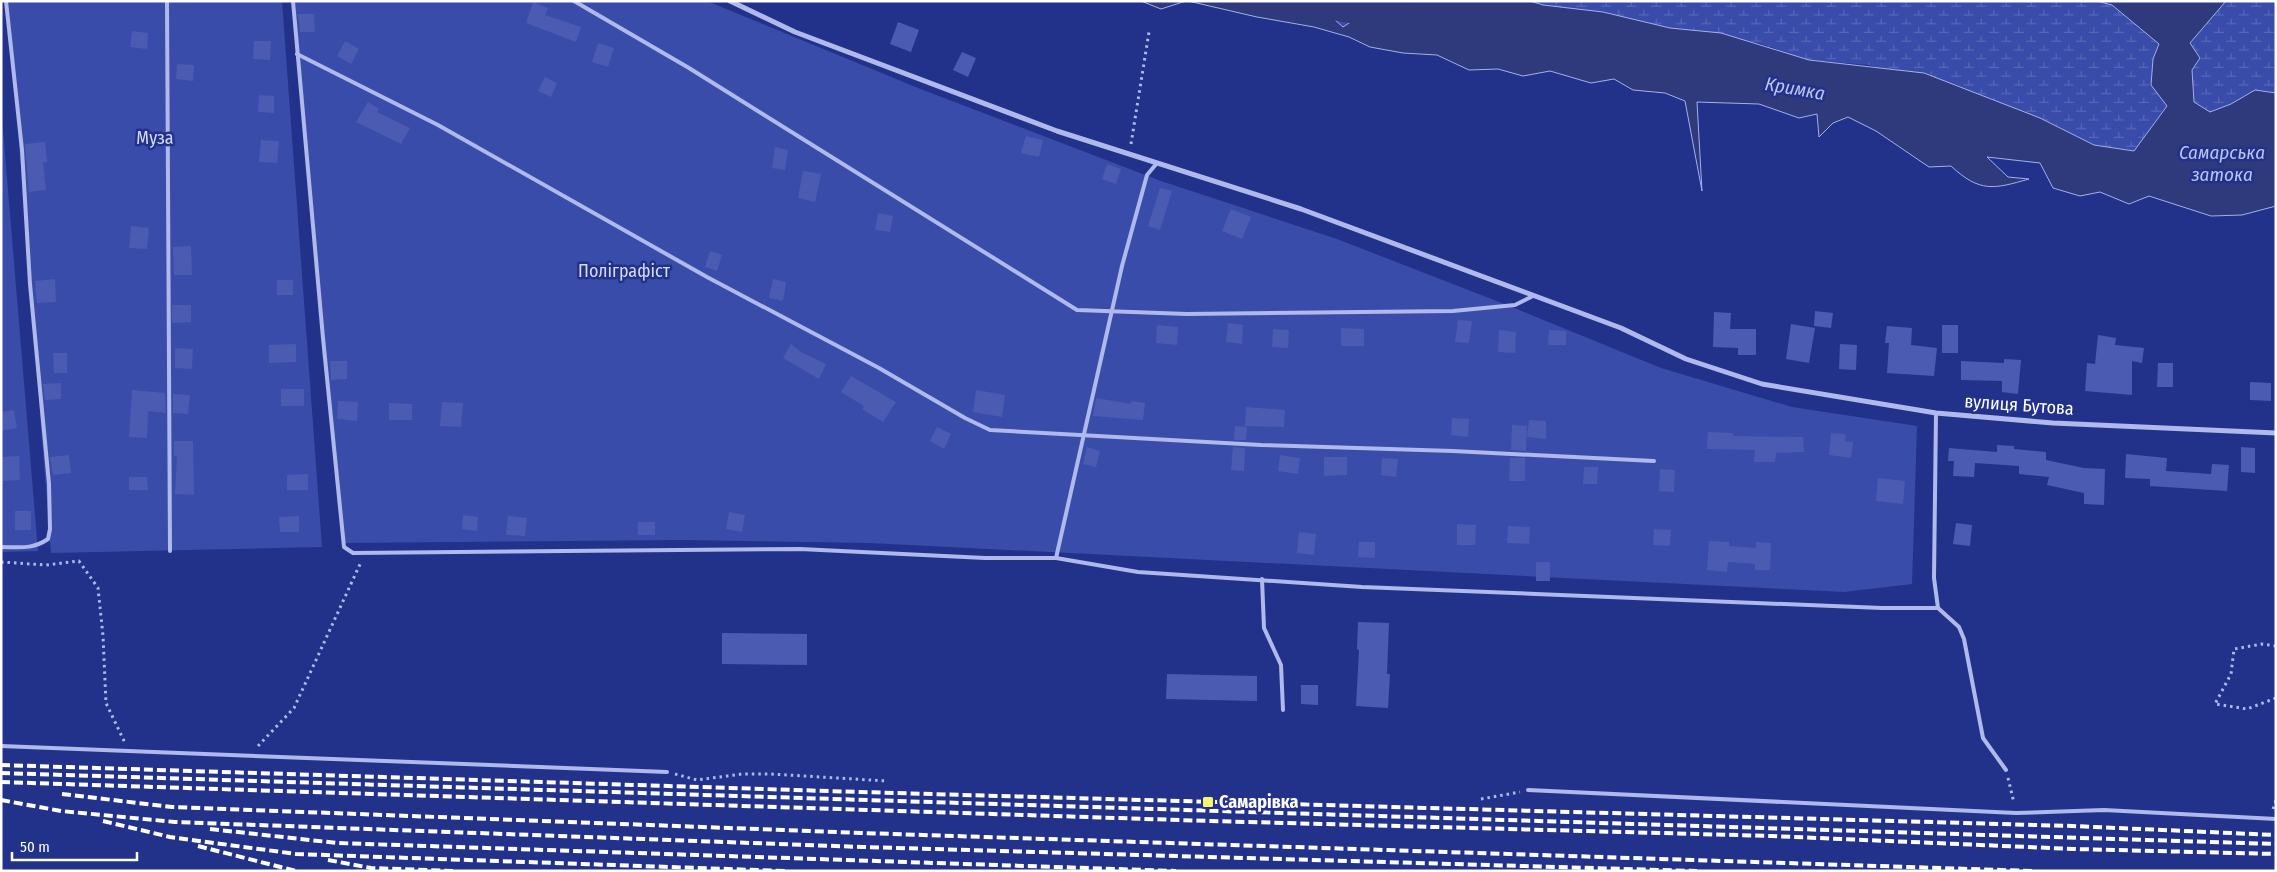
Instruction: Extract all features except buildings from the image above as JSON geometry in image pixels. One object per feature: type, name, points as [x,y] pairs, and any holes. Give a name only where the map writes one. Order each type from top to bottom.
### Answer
[{"type":"street","name":"вулиця Бутова","points":[[730,1],[795,32],[1057,131],[1301,209],[1621,328],[1686,359],[1762,384],[1936,413],[2053,423],[2276,433]]},
{"type":"lane","points":[[1,547],[29,548],[41,544],[48,539],[50,529],[49,484],[30,284],[22,150],[6,1]]},
{"type":"lane","points":[[167,1],[170,551]]},
{"type":"lane","points":[[293,1],[344,547],[354,553],[549,553],[800,549],[985,558],[1056,558],[1138,572],[1362,587],[1882,608],[1938,608]]},
{"type":"lane","points":[[574,1],[689,68],[1077,310],[1187,314],[1453,311],[1515,305],[1533,296]]},
{"type":"lane","points":[[297,54],[438,124],[707,278],[879,368],[965,418],[990,430],[1083,436],[1654,461]]},
{"type":"lane","points":[[1056,558],[1112,311],[1147,175],[1157,164]]},
{"type":"lane","points":[[1936,413],[1934,578],[1938,608],[1959,627],[1964,640],[1984,738],[2006,770]]},
{"type":"lane","points":[[1262,579],[1264,628],[1281,665],[1283,710]]},
{"type":"lane","points":[[1,746],[667,772]]},
{"type":"lane","points":[[1528,790],[2016,813],[2104,810],[2276,819]]},
{"type":"path","points":[[1130,155],[1148,32]]},
{"type":"path","points":[[248,757],[294,708],[366,552]]},
{"type":"path","points":[[1,562],[46,565],[79,560],[98,588],[104,636],[106,704],[130,752]]},
{"type":"path","points":[[2276,646],[2262,644],[2234,649],[2231,674],[2215,704],[2247,709],[2276,698]]},
{"type":"path","points":[[2006,770],[2016,813]]},
{"type":"path","points":[[667,772],[698,780],[742,774],[771,774],[887,781]]},
{"type":"path","points":[[1481,799],[1528,790]]},
{"type":"green space","name":"Муза","points":[[8,1],[282,1],[322,547],[51,553]]},
{"type":"green space","name":"Поліграфіст","points":[[295,1],[707,1],[918,88],[1161,181],[1337,239],[1507,305],[1661,368],[1792,407],[1917,426],[1912,584],[1844,592],[870,543],[682,540],[345,543],[314,242]]},
{"type":"green space","points":[[1328,1],[1366,1],[1369,10],[1343,27],[1325,11]]},
{"type":"green space","points":[[1530,1],[2097,1],[2112,5],[2159,44],[2153,59],[2167,106],[2135,151],[2094,145],[2040,118],[1869,65],[1809,60],[1758,43],[1670,28],[1603,12],[1543,5]]},
{"type":"green space","points":[[2226,1],[2276,1],[2276,93],[2255,90],[2231,104],[2210,112],[2194,102],[2190,43]]},
{"type":"green space","points":[[1,106],[38,551],[1,552]]},
{"type":"water","points":[[1141,1],[1186,1],[1161,9]]},
{"type":"water","name":"Самарська затока","points":[[1188,1],[1328,1],[1325,11],[1343,27],[1369,10],[1366,1],[1530,1],[1543,5],[1603,12],[1670,28],[1721,33],[1809,60],[1924,73],[2040,118],[2094,145],[2134,151],[2167,106],[2151,85],[2153,59],[2159,44],[2112,5],[2097,1],[2226,1],[2190,43],[2200,58],[2192,70],[2194,102],[2210,112],[2231,104],[2255,90],[2276,93],[2276,206],[2242,215],[2211,216],[2149,196],[2129,204],[2100,192],[2080,196],[2053,188],[2040,163],[1987,157],[2008,177],[2029,179],[2006,185],[1979,185],[1961,175],[1951,166],[1929,167],[1876,131],[1848,117],[1833,123],[1819,137],[1817,114],[1799,118],[1759,104],[1697,102],[1702,191],[1685,101],[1665,93],[1633,90],[1614,79],[1591,83],[1550,71],[1523,76],[1498,69],[1469,70],[1437,55],[1403,53],[1370,47],[1349,37],[1314,27],[1257,17]]},
{"type":"waterway","name":"Кримка","points":[[1311,1],[1406,18]]},
{"type":"railway","points":[[1,765],[859,792],[2072,826],[2276,835]]},
{"type":"railway","points":[[1,773],[2276,844]]},
{"type":"railway","points":[[1,782],[1210,821],[1772,836],[2074,849],[2276,854]]},
{"type":"railway","points":[[62,794],[172,807],[862,833],[2032,871]]},
{"type":"railway","points":[[1,800],[61,811],[175,822],[862,847],[1697,871]]},
{"type":"railway","points":[[103,821],[170,837],[296,854],[785,871]]},
{"type":"railway","points":[[210,829],[337,843],[1176,871]]},
{"type":"railway","points":[[198,846],[296,871]]},
{"type":"railway","points":[[328,860],[371,868],[453,871]]},
{"type":"place","name":"Самарівка","points":[[1208,802]]}]
